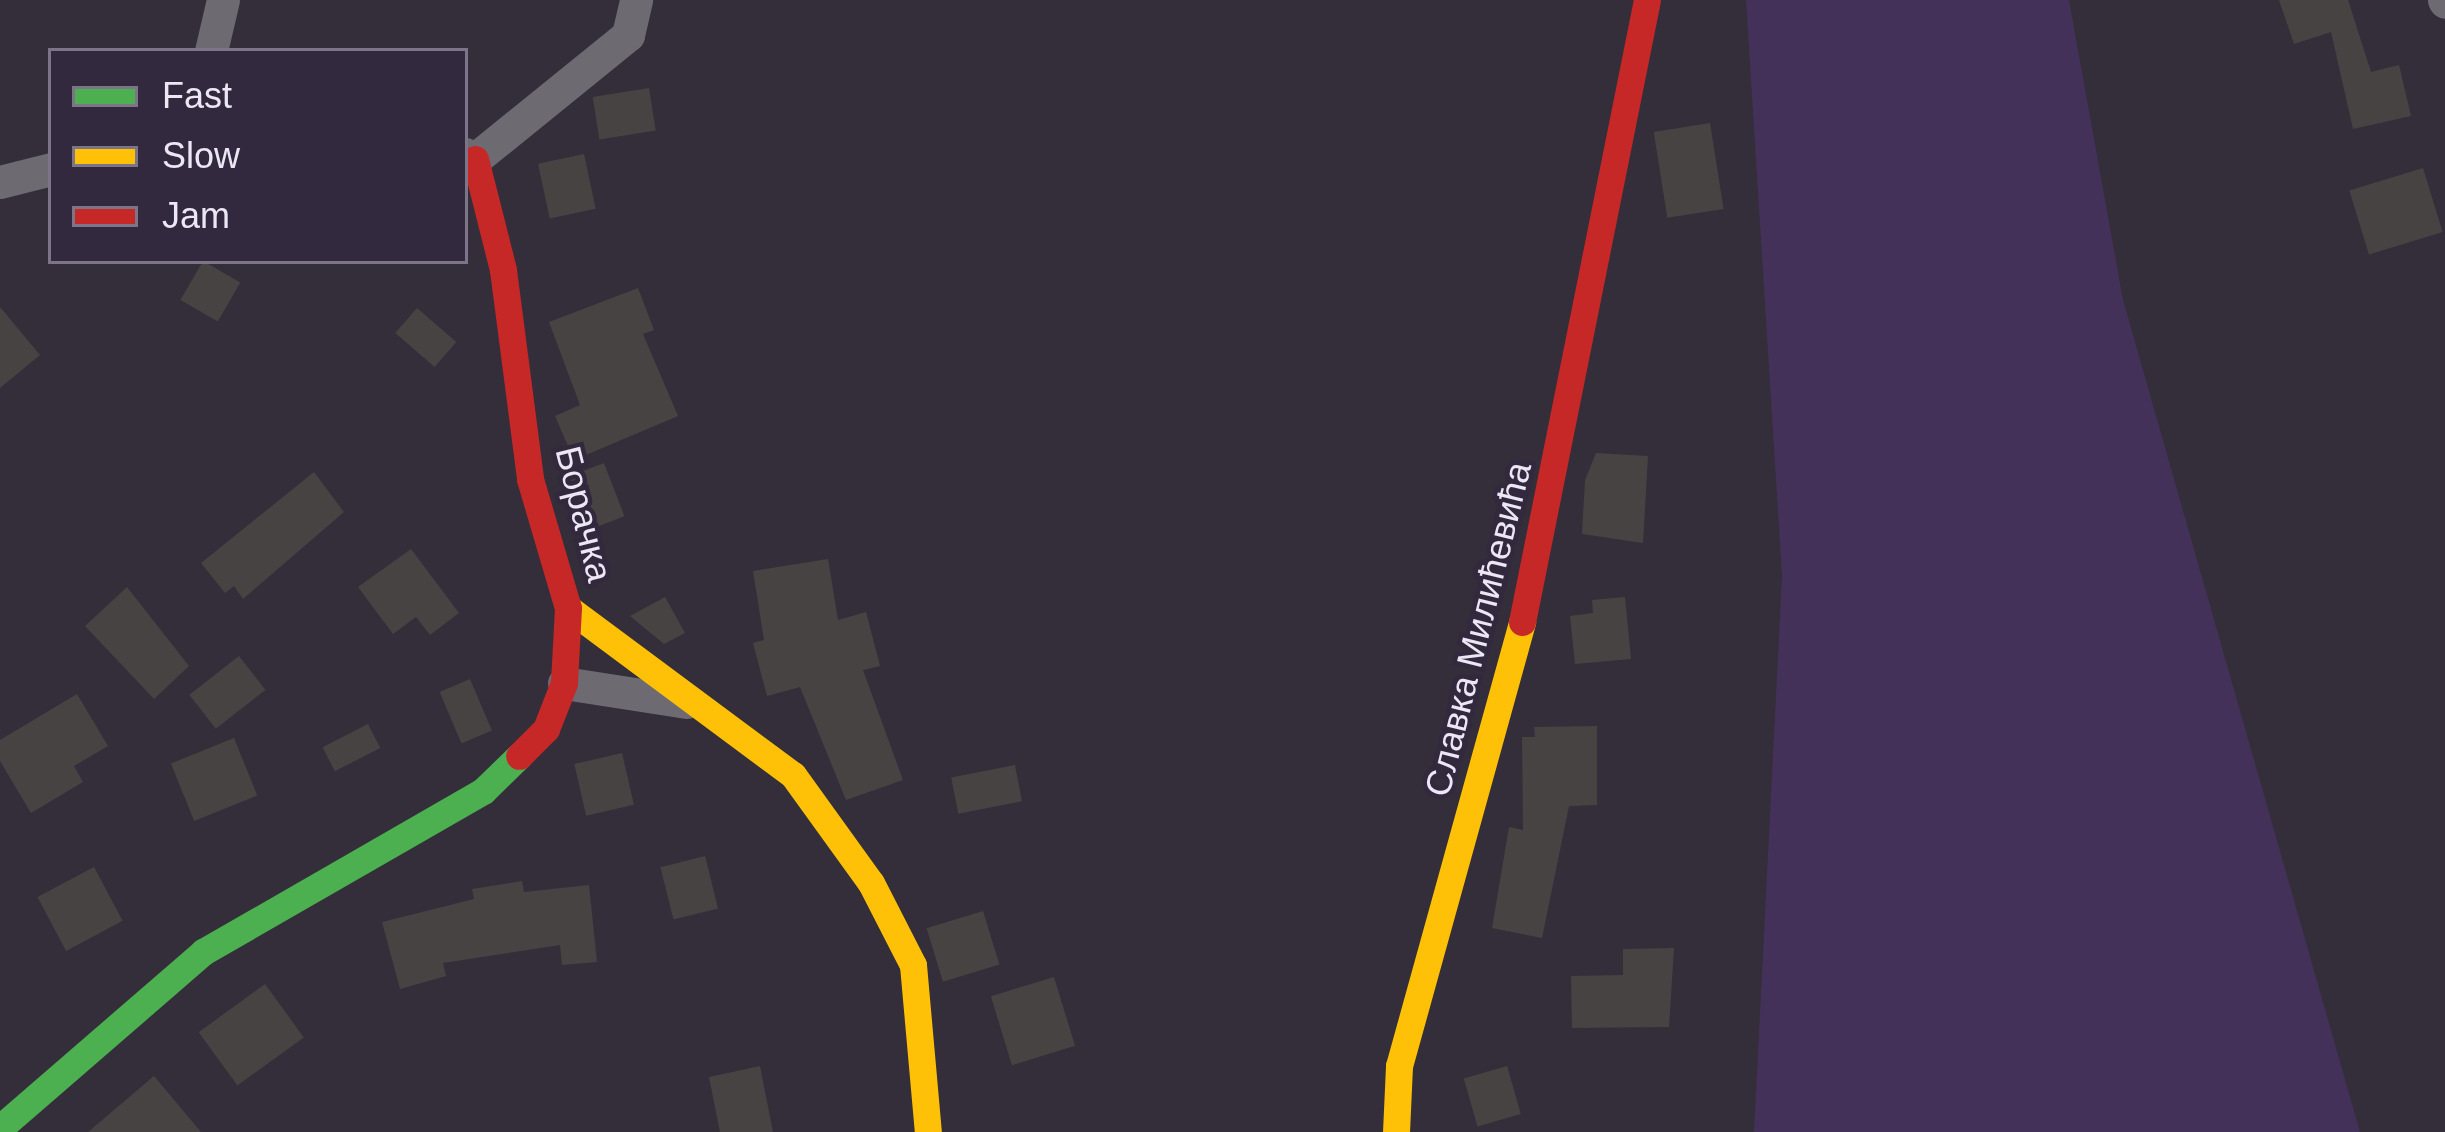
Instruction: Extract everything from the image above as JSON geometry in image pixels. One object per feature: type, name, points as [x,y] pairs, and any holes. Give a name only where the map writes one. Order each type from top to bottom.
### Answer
[{"type":"street","points":[[212,48],[223,0]]},
{"type":"street","name":"Борачка","points":[[0,1128],[202,952],[483,791],[546,729],[564,682],[568,608],[530,479],[503,270],[470,157],[628,35],[636,0]]},
{"type":"street","name":"Славка Милићевића","points":[[1396,1132],[1399,1066],[1544,542],[1647,0]]},
{"type":"street","points":[[0,182],[48,171]]},
{"type":"street","points":[[568,608],[793,776],[901,932],[913,965],[928,1132]]},
{"type":"street","points":[[564,682],[689,702]]},
{"type":"shaded area","points":[[1746,0],[2069,0],[2123,300],[2360,1132],[1754,1132],[1782,576]]},
{"type":"building","points":[[2279,0],[2348,0],[2371,72],[2399,65],[2411,116],[2353,129],[2331,32],[2294,44]]},
{"type":"building","points":[[649,88],[656,130],[599,139],[593,97]]},
{"type":"building","points":[[1710,123],[1724,209],[1667,218],[1654,132]]},
{"type":"building","points":[[584,154],[596,209],[550,219],[538,164]]},
{"type":"building","points":[[2423,168],[2443,232],[2369,255],[2349,191]]},
{"type":"building","points":[[201,264],[240,282],[218,321],[180,300]]},
{"type":"building","points":[[638,288],[654,330],[643,334],[678,416],[574,460],[555,416],[580,405],[549,322]]},
{"type":"building","points":[[0,307],[40,355],[0,388]]},
{"type":"building","points":[[417,308],[456,342],[435,367],[395,333]]},
{"type":"building","points":[[1596,453],[1648,456],[1643,543],[1582,534],[1585,480]]},
{"type":"building","points":[[604,463],[624,516],[590,529],[569,476]]},
{"type":"building","points":[[314,472],[344,512],[243,599],[234,586],[225,593],[201,563]]},
{"type":"building","points":[[411,549],[459,613],[430,635],[416,617],[393,634],[358,587]]},
{"type":"building","points":[[828,559],[838,620],[866,612],[880,666],[863,670],[903,780],[846,800],[800,687],[767,696],[753,643],[764,640],[753,571]]},
{"type":"building","points":[[127,587],[189,666],[154,699],[85,626]]},
{"type":"building","points":[[665,597],[685,633],[664,644],[630,616]]},
{"type":"building","points":[[1625,597],[1631,659],[1575,664],[1570,616],[1593,613],[1592,600]]},
{"type":"building","points":[[239,656],[265,690],[216,729],[189,695]]},
{"type":"building","points":[[470,679],[492,731],[462,743],[440,692]]},
{"type":"building","points":[[77,694],[108,746],[74,766],[83,782],[31,813],[0,761],[0,740]]},
{"type":"building","points":[[368,724],[380,748],[335,771],[323,747]]},
{"type":"building","points":[[1597,726],[1597,805],[1569,806],[1542,938],[1492,928],[1509,827],[1523,830],[1522,737],[1535,737],[1534,727]]},
{"type":"building","points":[[234,738],[257,795],[194,821],[171,763]]},
{"type":"building","points":[[622,753],[634,805],[586,816],[574,764]]},
{"type":"building","points":[[1015,765],[1022,801],[958,814],[951,777]]},
{"type":"building","points":[[705,856],[718,908],[673,920],[660,867]]},
{"type":"building","points":[[94,867],[123,921],[66,951],[37,897]]},
{"type":"building","points":[[522,881],[524,892],[589,885],[597,962],[562,965],[560,945],[443,963],[446,976],[400,989],[382,922],[474,899],[472,889]]},
{"type":"building","points":[[983,911],[999,965],[943,982],[927,928]]},
{"type":"building","points":[[1674,948],[1669,1027],[1572,1028],[1571,976],[1623,975],[1623,949]]},
{"type":"building","points":[[1054,977],[1075,1046],[1012,1065],[991,996]]},
{"type":"building","points":[[265,984],[304,1037],[237,1086],[199,1032]]},
{"type":"building","points":[[760,1066],[773,1132],[720,1132],[709,1077]]},
{"type":"building","points":[[1507,1066],[1521,1114],[1478,1126],[1464,1078]]},
{"type":"building","points":[[154,1076],[201,1132],[88,1132]]},
{"type":"traffic: fast","points":[[0,1128],[203,952],[483,791],[519,756]]},
{"type":"traffic: slow","points":[[568,608],[793,775],[871,883],[913,965],[928,1132]]},
{"type":"traffic: slow","points":[[1396,1132],[1399,1066],[1522,622]]},
{"type":"traffic: jam","points":[[1522,622],[1647,0]]},
{"type":"traffic: jam","points":[[475,159],[503,270],[530,479],[568,608],[564,683],[546,729],[519,756]]}]
